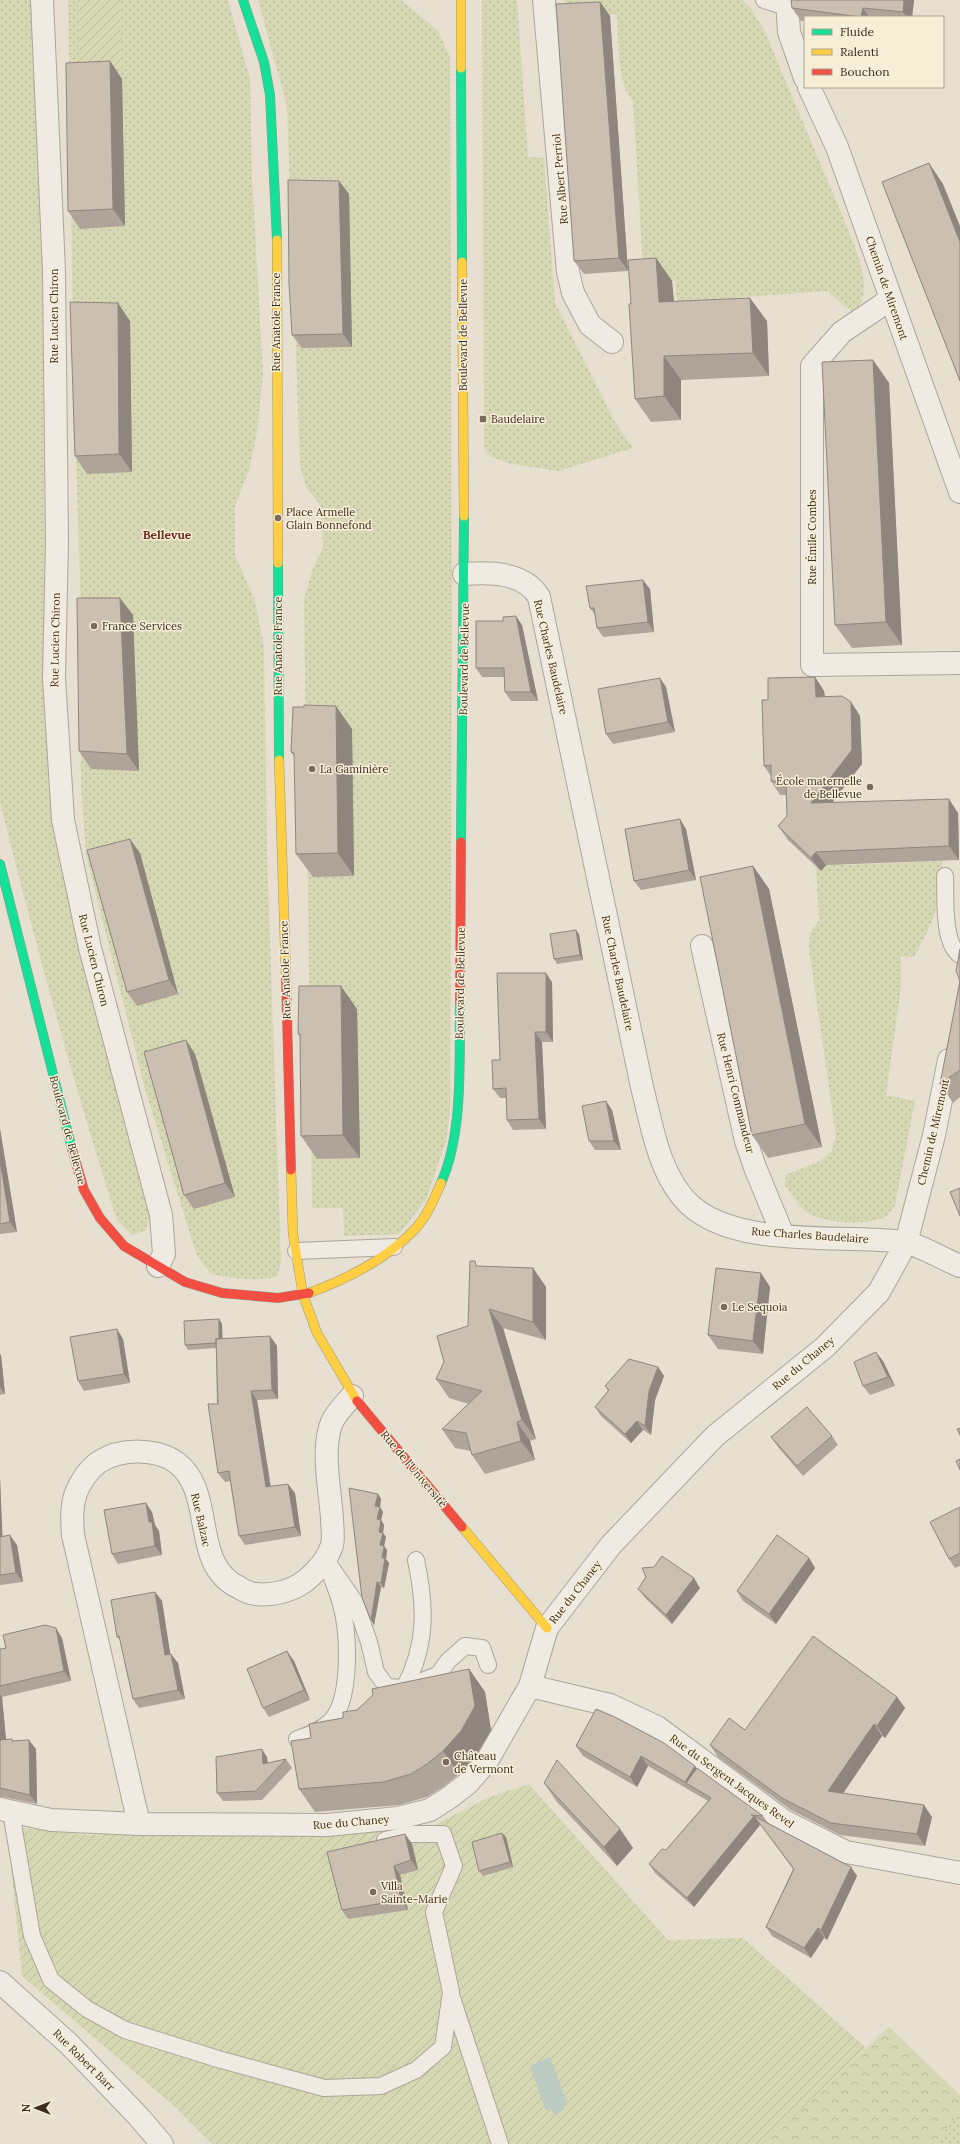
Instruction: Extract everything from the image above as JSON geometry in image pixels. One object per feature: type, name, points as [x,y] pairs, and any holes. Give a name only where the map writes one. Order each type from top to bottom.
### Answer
[{"type":"main road","name":"Rue Anatole France","points":[[244,0],[264,62],[270,95],[277,237],[278,720],[293,1234],[303,1295]]},
{"type":"main road","name":"Boulevard de Bellevue","points":[[0,864],[74,1159],[84,1190],[100,1218],[124,1246],[185,1282],[222,1293],[278,1298],[303,1295],[330,1286],[358,1272],[394,1247],[416,1228],[431,1205],[446,1170],[454,1143],[458,1110],[464,574],[461,0]]},
{"type":"main road","name":"Rue de l'Université","points":[[303,1295],[317,1333],[352,1396],[547,1628]]},
{"type":"street","name":"Rue Lucien Chiron","points":[[42,0],[54,271],[57,541],[54,678],[63,820],[90,948],[160,1215],[164,1254],[158,1266]]},
{"type":"street","name":"Rue Albert Perriol","points":[[544,0],[568,272],[573,293],[590,324],[612,342]]},
{"type":"street","points":[[787,4],[789,32],[804,75]]},
{"type":"street","name":"Chemin de Miremont","points":[[809,88],[837,147],[960,492]]},
{"type":"street","name":"Rue Émile Combes","points":[[891,299],[842,332],[812,366],[812,665],[960,663]]},
{"type":"street","name":"Rue Charles Baudelaire","points":[[464,574],[484,573],[521,579],[534,588],[539,597],[642,1087],[658,1151],[670,1175],[689,1203],[708,1218],[732,1228],[783,1235],[906,1243],[960,1266]]},
{"type":"street","name":"Rue Henri Commandeur","points":[[702,946],[746,1141],[756,1170],[783,1235]]},
{"type":"street","name":"Chemin de Miremont","points":[[906,1243],[934,1135],[952,1042]]},
{"type":"street","name":"Rue du Chaney","points":[[5,1811],[51,1820],[139,1824],[327,1825],[398,1818],[430,1810],[468,1783],[487,1761],[530,1686],[547,1628],[611,1545],[715,1436],[825,1347],[879,1292],[906,1243]]},
{"type":"street","name":"Rue Balzac","points":[[139,1824],[73,1535],[72,1513],[76,1494],[84,1478],[100,1462],[115,1456],[134,1452],[156,1453],[177,1464],[186,1474],[195,1490],[210,1556],[221,1575],[232,1585],[251,1594],[269,1595],[285,1590],[304,1581],[326,1560],[332,1544],[326,1450],[332,1423],[339,1411],[352,1396]]},
{"type":"street","name":"Rue du Sergent Jacques Revel","points":[[530,1686],[610,1705],[657,1727],[784,1821],[846,1852],[960,1873]]},
{"type":"street","name":"Rue Robert Barr","points":[[0,1982],[69,2044],[139,2117],[162,2144]]},
{"type":"lane","points":[[764,0],[787,4]]},
{"type":"lane","points":[[945,876],[947,932],[955,952],[960,955]]},
{"type":"lane","points":[[296,1251],[394,1247]]},
{"type":"lane","points":[[326,1560],[355,1602],[369,1642],[376,1672],[388,1687],[404,1688],[438,1676],[448,1661],[465,1646],[482,1648],[488,1665]]},
{"type":"lane","points":[[297,1739],[317,1732],[330,1722],[340,1708],[347,1676],[342,1605],[326,1560]]},
{"type":"lane","points":[[404,1688],[418,1657],[423,1626],[423,1591],[416,1560]]},
{"type":"lane","points":[[5,1811],[32,1936],[51,1980],[87,2009],[125,2030],[218,2059],[324,2088],[381,2086],[416,2070],[444,2046],[451,1992]]},
{"type":"lane","points":[[374,1843],[412,1834],[443,1834],[454,1866],[434,1912],[451,1992],[500,2144]]},
{"type":"green space","points":[[0,0],[31,0],[42,261],[44,495],[51,785],[151,1215],[145,1231],[132,1235],[117,1220],[85,1116],[55,1012],[0,802]]},
{"type":"green space","points":[[68,0],[228,0],[250,79],[252,175],[263,373],[257,433],[249,470],[235,506],[235,555],[255,601],[264,647],[267,851],[281,1263],[277,1277],[244,1279],[211,1274],[197,1256],[145,1089],[86,855],[81,786],[81,612],[74,394]]},
{"type":"green space","points":[[78,0],[120,0],[122,69],[79,70]]},
{"type":"green space","points":[[258,0],[401,0],[438,31],[450,57],[452,636],[450,1113],[446,1141],[426,1200],[399,1234],[344,1236],[343,1208],[312,1208],[304,599],[312,571],[323,548],[321,506],[306,487],[300,465],[287,106]]},
{"type":"green space","points":[[482,0],[517,0],[528,157],[544,158],[555,303],[615,422],[633,448],[558,471],[507,463],[490,456],[484,448]]},
{"type":"green space","points":[[565,0],[742,0],[750,7],[764,30],[845,222],[860,262],[864,284],[864,294],[861,303],[852,312],[827,291],[677,302],[675,281],[644,283],[633,101],[628,93],[621,72],[618,47],[617,14],[566,18]]},
{"type":"green space","points":[[830,861],[845,865],[942,861],[940,889],[936,911],[932,922],[914,957],[901,957],[901,987],[886,1095],[915,1101],[895,1205],[885,1217],[867,1222],[832,1221],[811,1215],[801,1207],[785,1185],[786,1175],[820,1161],[831,1152],[836,1136],[809,949],[810,933],[819,921],[816,867],[821,871]]},
{"type":"green space","points":[[529,1784],[668,1940],[743,1938],[866,2048],[764,2144],[212,2144],[174,2106],[22,1976],[7,1826],[87,1835],[431,1827],[487,1798]]},
{"type":"green space","points":[[889,2027],[960,2095],[960,2110],[935,2144],[764,2144]]},
{"type":"green space","points":[[960,2110],[960,2144],[935,2144]]},
{"type":"shaded area","points":[[550,2057],[567,2103],[563,2105],[564,2110],[554,2114],[551,2108],[546,2111],[530,2066]]},
{"type":"building","points":[[791,0],[904,0],[903,12],[863,8],[861,16],[792,8]]},
{"type":"building","points":[[600,2],[619,258],[574,261],[556,4]]},
{"type":"building","points":[[110,61],[113,209],[68,211],[66,63]]},
{"type":"building","points":[[929,163],[960,242],[960,381],[882,182]]},
{"type":"building","points":[[288,180],[339,181],[343,334],[292,335],[289,283]]},
{"type":"building","points":[[656,258],[659,302],[750,298],[753,353],[664,356],[664,396],[635,399],[629,304],[631,304],[628,260]]},
{"type":"building","points":[[70,302],[118,303],[119,454],[75,456]]},
{"type":"building","points":[[873,360],[886,622],[835,625],[822,362]]},
{"type":"building","points":[[643,580],[648,622],[597,628],[594,608],[590,608],[586,586]]},
{"type":"building","points":[[77,598],[120,598],[127,754],[79,751]]},
{"type":"building","points":[[516,616],[531,692],[505,692],[504,668],[476,668],[476,621],[503,621],[503,617]]},
{"type":"building","points":[[815,677],[816,697],[842,696],[851,702],[852,750],[811,803],[949,799],[949,846],[816,852],[811,858],[778,826],[787,816],[786,782],[771,781],[771,765],[764,766],[762,700],[768,700],[768,678]]},
{"type":"building","points":[[660,678],[668,722],[606,734],[598,689]]},
{"type":"building","points":[[304,705],[336,706],[338,853],[296,854],[294,753],[291,752],[293,707],[304,707]]},
{"type":"building","points":[[680,819],[689,870],[634,881],[625,829]]},
{"type":"building","points":[[130,839],[169,980],[127,992],[87,850]]},
{"type":"building","points":[[753,866],[805,1124],[752,1135],[700,877]]},
{"type":"building","points":[[576,930],[580,955],[554,959],[550,934]]},
{"type":"building","points":[[960,949],[960,981],[956,971]]},
{"type":"building","points":[[497,973],[546,973],[546,1032],[535,1032],[539,1119],[507,1120],[506,1088],[493,1089],[492,1060],[500,1060]]},
{"type":"building","points":[[960,981],[960,1070],[940,1084]]},
{"type":"building","points":[[299,986],[341,986],[343,1135],[301,1136],[300,1034],[298,1034]]},
{"type":"building","points":[[186,1040],[225,1183],[184,1195],[144,1052]]},
{"type":"building","points":[[606,1101],[614,1141],[589,1141],[582,1106]]},
{"type":"building","points":[[0,1160],[10,1222],[0,1224]]},
{"type":"building","points":[[960,1188],[960,1216],[950,1192]]},
{"type":"building","points":[[470,1261],[475,1261],[476,1266],[533,1268],[533,1322],[489,1309],[522,1420],[517,1422],[521,1441],[472,1455],[466,1433],[442,1429],[482,1391],[436,1379],[444,1362],[437,1336],[468,1326]]},
{"type":"building","points":[[716,1268],[761,1273],[753,1341],[708,1335]]},
{"type":"building","points":[[219,1319],[219,1339],[216,1339],[216,1343],[185,1345],[184,1321]]},
{"type":"building","points":[[117,1329],[124,1374],[78,1381],[70,1337]]},
{"type":"building","points":[[270,1336],[272,1390],[251,1391],[266,1487],[288,1484],[295,1527],[239,1536],[229,1471],[218,1473],[208,1404],[218,1404],[216,1339]]},
{"type":"building","points":[[876,1352],[888,1377],[863,1386],[854,1362]]},
{"type":"building","points":[[629,1359],[658,1367],[649,1391],[645,1426],[637,1421],[625,1434],[595,1407],[609,1390],[605,1386]]},
{"type":"building","points":[[807,1407],[832,1436],[797,1466],[771,1437]]},
{"type":"building","points":[[960,1428],[960,1435],[957,1429]]},
{"type":"building","points":[[960,1459],[960,1470],[956,1461]]},
{"type":"building","points":[[349,1488],[378,1494],[375,1506],[380,1507],[377,1519],[381,1520],[379,1532],[383,1533],[380,1545],[384,1546],[382,1558],[385,1558],[381,1583],[377,1582],[371,1620],[362,1598]]},
{"type":"building","points":[[146,1503],[149,1522],[152,1522],[155,1546],[112,1554],[104,1510]]},
{"type":"building","points":[[960,1507],[960,1553],[949,1559],[930,1522]]},
{"type":"building","points":[[10,1535],[16,1573],[0,1575],[0,1537]]},
{"type":"building","points":[[777,1535],[809,1558],[769,1614],[737,1591]]},
{"type":"building","points":[[662,1556],[694,1578],[666,1615],[638,1589],[646,1577],[642,1568],[654,1567]]},
{"type":"building","points":[[155,1592],[165,1655],[171,1654],[178,1690],[133,1699],[119,1636],[117,1637],[111,1600]]},
{"type":"building","points":[[45,1625],[56,1628],[64,1671],[0,1686],[0,1649],[6,1648],[3,1635]]},
{"type":"building","points":[[813,1636],[897,1697],[877,1726],[874,1724],[828,1791],[924,1805],[917,1834],[831,1823],[782,1798],[710,1745],[729,1718],[745,1730]]},
{"type":"building","points":[[287,1651],[304,1690],[263,1708],[247,1669]]},
{"type":"building","points":[[469,1669],[475,1706],[461,1731],[443,1751],[427,1764],[411,1774],[383,1782],[299,1789],[291,1741],[311,1738],[309,1724],[343,1718],[343,1712],[357,1710],[373,1695],[372,1689]]},
{"type":"building","points":[[596,1709],[615,1717],[664,1743],[695,1766],[685,1782],[641,1756],[630,1777],[576,1746]]},
{"type":"building","points":[[0,1740],[29,1740],[30,1795],[0,1788]]},
{"type":"building","points":[[262,1749],[263,1764],[286,1759],[256,1791],[217,1793],[216,1757]]},
{"type":"building","points":[[557,1760],[620,1829],[604,1847],[544,1783]]},
{"type":"building","points":[[697,1768],[763,1816],[751,1815],[754,1816],[687,1898],[649,1864],[662,1849],[666,1850],[711,1798],[686,1783]]},
{"type":"building","points":[[754,1816],[851,1867],[821,1930],[818,1928],[804,1948],[766,1927],[794,1869]]},
{"type":"building","points":[[502,1833],[510,1862],[479,1871],[472,1842]]},
{"type":"building","name":"Villa Sainte-Marie","points":[[405,1834],[411,1860],[394,1866],[401,1900],[342,1910],[327,1852]]},
{"type":"traffic: fast","points":[[243,0],[264,62],[270,95],[277,240]]},
{"type":"traffic: fast","points":[[461,68],[462,262]]},
{"type":"traffic: fast","points":[[461,842],[464,516]]},
{"type":"traffic: fast","points":[[278,563],[279,760]]},
{"type":"traffic: fast","points":[[0,864],[72,1149]]},
{"type":"traffic: fast","points":[[441,1183],[454,1141],[457,1118],[460,1070],[460,1002]]},
{"type":"traffic: slow","points":[[461,0],[461,68]]},
{"type":"traffic: slow","points":[[277,240],[278,563]]},
{"type":"traffic: slow","points":[[462,262],[464,516]]},
{"type":"traffic: slow","points":[[279,760],[286,977]]},
{"type":"traffic: slow","points":[[291,1170],[293,1234],[303,1295],[317,1333],[357,1401]]},
{"type":"traffic: slow","points":[[309,1293],[352,1275],[392,1250],[404,1240],[423,1219],[441,1183]]},
{"type":"traffic: slow","points":[[462,1527],[547,1628]]},
{"type":"traffic: jam","points":[[460,1002],[461,842]]},
{"type":"traffic: jam","points":[[286,977],[291,1170]]},
{"type":"traffic: jam","points":[[72,1149],[84,1190],[100,1218],[124,1246],[185,1282],[222,1293],[278,1298],[309,1293]]},
{"type":"traffic: jam","points":[[357,1401],[462,1527]]},
{"type":"place","name":"Baudelaire","points":[[483,419]]},
{"type":"place","name":"Place Armelle Glain Bonnefond","points":[[278,518]]},
{"type":"place","name":"France Services","points":[[94,626]]},
{"type":"place","name":"La Gaminière","points":[[312,769]]},
{"type":"place","name":"École maternelle de Bellevue","points":[[870,787]]},
{"type":"place","name":"Le Sequoia","points":[[724,1307]]},
{"type":"place","name":"Château de Vermont","points":[[446,1762]]},
{"type":"place","name":"Villa Sainte-Marie","points":[[373,1892]]},
{"type":"district","name":"Bellevue","points":[[167,535]]}]
